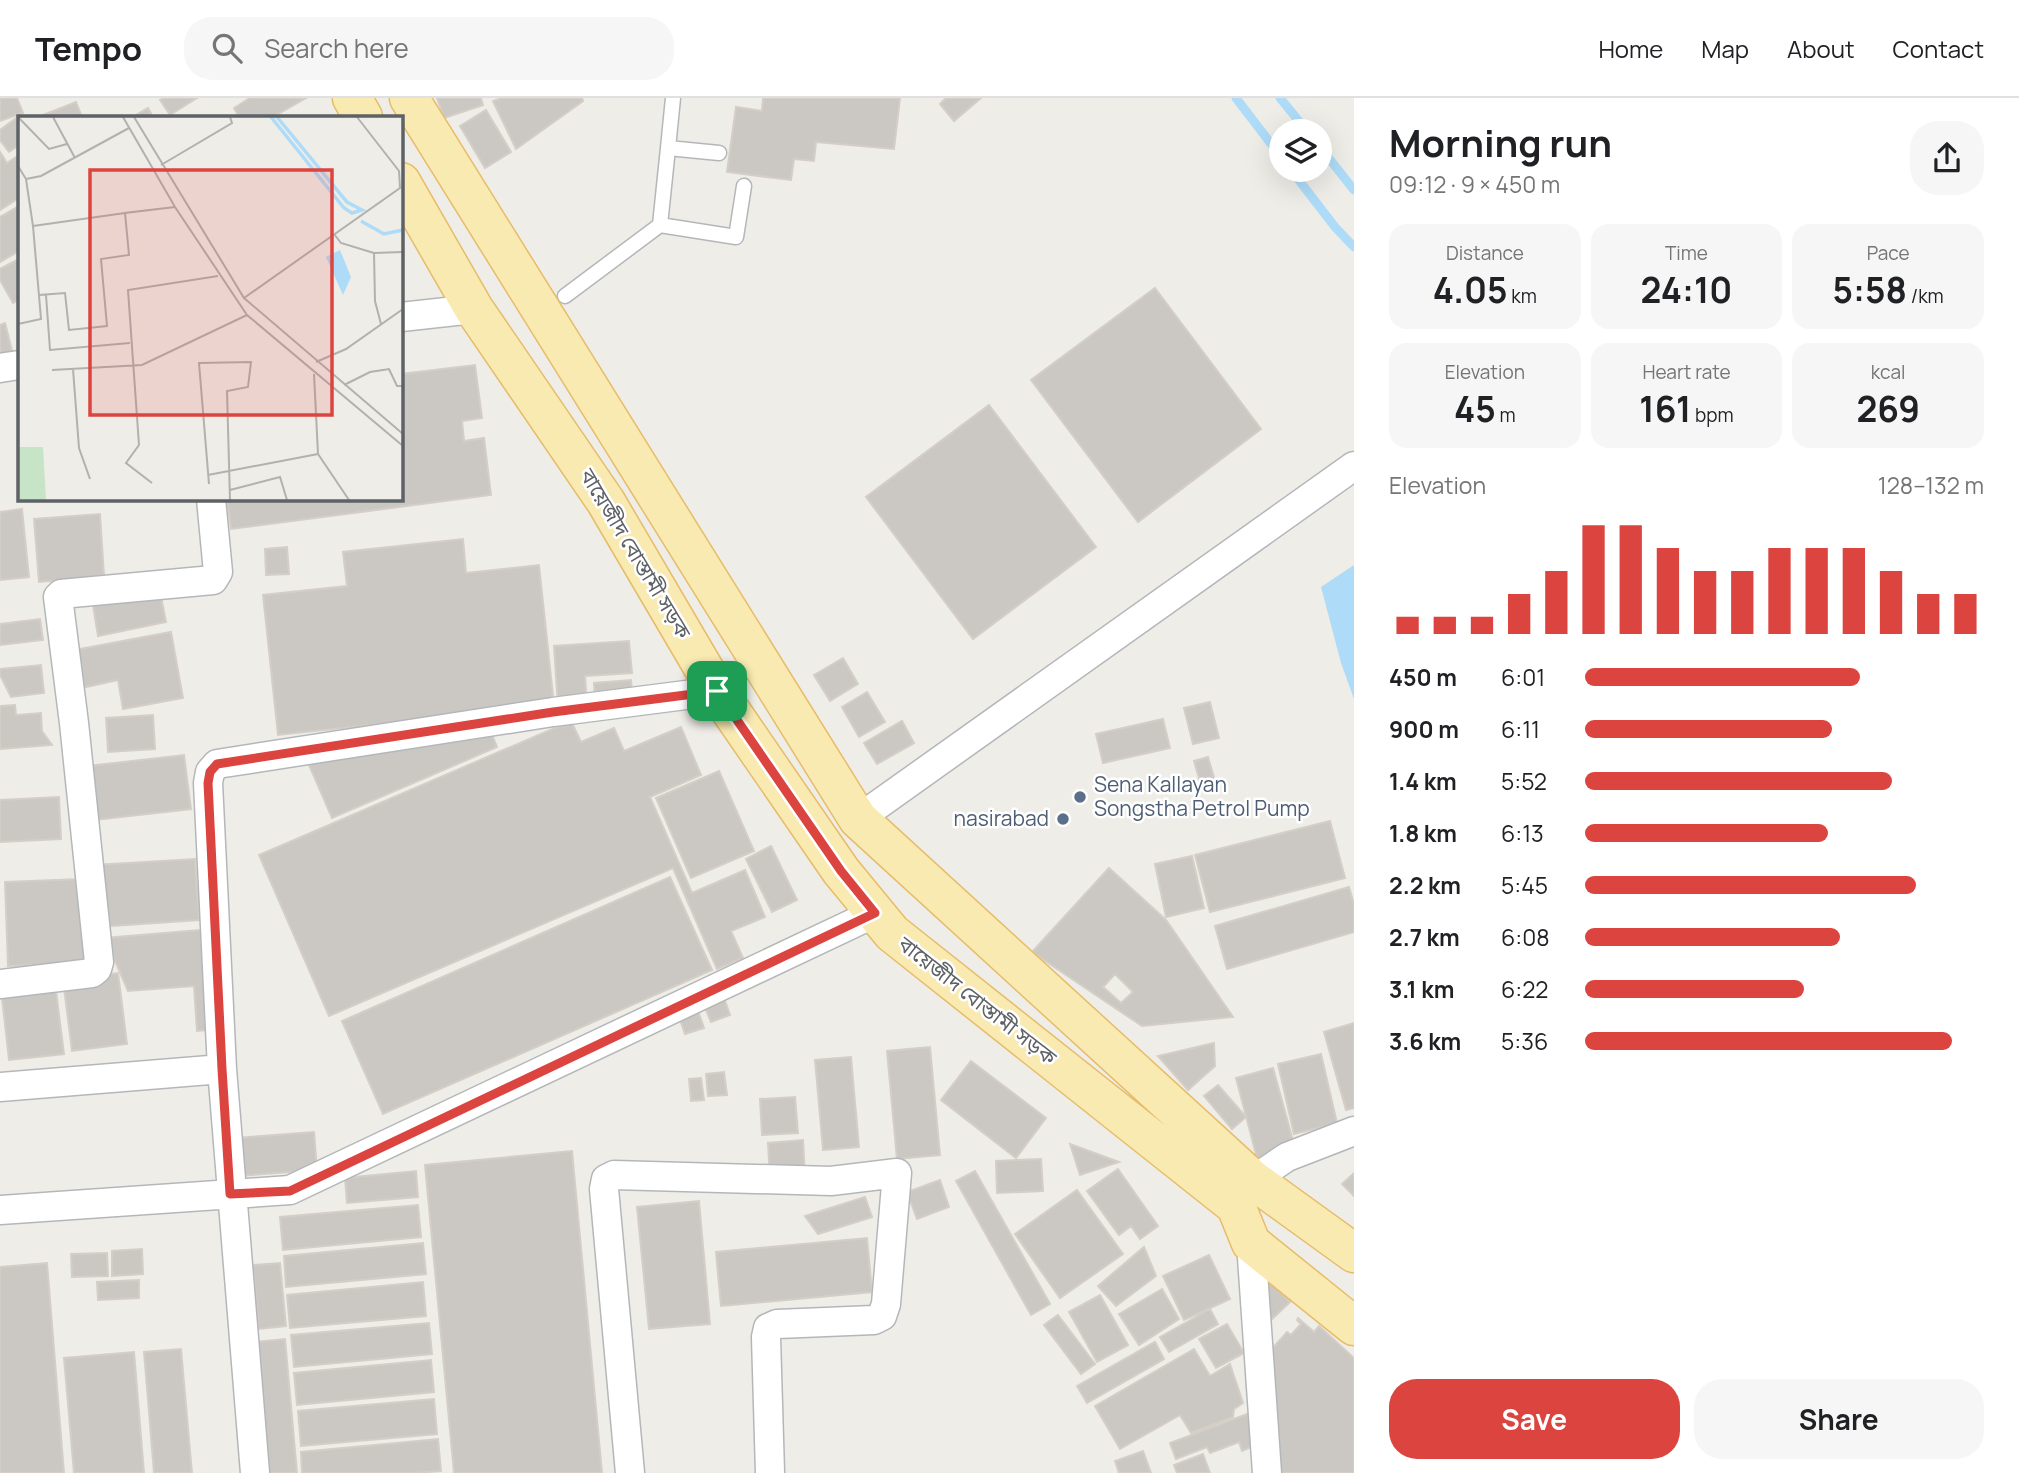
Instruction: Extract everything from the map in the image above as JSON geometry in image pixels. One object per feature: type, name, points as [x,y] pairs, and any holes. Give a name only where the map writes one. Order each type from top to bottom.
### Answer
[{"type":"main road","points":[[352,98],[362,116]]},
{"type":"main road","name":"বায়েজীদ বোস্তামী সড়ক","points":[[409,98],[858,819],[1245,1193],[1251,1243],[1354,1326]]},
{"type":"main road","name":"বায়েজীদ বোস্তামী সড়ক","points":[[402,184],[474,309],[606,502],[717,691],[841,871],[892,933],[1245,1193],[1293,1210],[1354,1254]]},
{"type":"main road","points":[[1245,1193],[1354,1296]]},
{"type":"main road","points":[[1293,1210],[1316,1240],[1354,1269]]},
{"type":"street","points":[[402,317],[474,309]]},
{"type":"street","points":[[0,368],[18,365]]},
{"type":"street","points":[[858,819],[1354,466]]},
{"type":"street","points":[[0,984],[92,973],[99,962],[58,597],[61,594],[213,580],[218,572],[211,500]]},
{"type":"street","points":[[255,1473],[230,1194],[208,783],[210,772],[217,764],[553,712],[717,691]]},
{"type":"street","points":[[0,1210],[290,1191],[875,913]]},
{"type":"street","points":[[0,1087],[222,1069]]},
{"type":"street","points":[[1245,1193],[1287,1157],[1354,1131]]},
{"type":"street","points":[[630,1473],[604,1189],[606,1179],[614,1175],[831,1181],[897,1173],[886,1304],[882,1316],[874,1320],[777,1324],[768,1328],[766,1337],[770,1473]]},
{"type":"street","points":[[1251,1243],[1267,1473]]},
{"type":"lane","points":[[660,225],[673,98]]},
{"type":"lane","points":[[668,148],[719,153]]},
{"type":"lane","points":[[565,296],[660,225],[736,237],[744,186]]},
{"type":"water","points":[[1354,565],[1354,699],[1341,663],[1321,587]]},
{"type":"building","points":[[0,98],[17,98],[23,113],[0,121]]},
{"type":"building","points":[[197,98],[170,115],[160,100]]},
{"type":"building","points":[[250,98],[306,98],[275,116],[238,116],[234,108]]},
{"type":"building","points":[[437,98],[481,98],[483,105],[444,118]]},
{"type":"building","points":[[502,98],[582,98],[583,101],[516,149],[493,101]]},
{"type":"building","points":[[763,98],[900,98],[894,149],[816,142],[814,161],[794,159],[791,180],[727,172],[736,107],[762,111]]},
{"type":"building","points":[[946,98],[981,98],[954,121],[940,104]]},
{"type":"building","points":[[76,102],[82,116],[41,116]]},
{"type":"building","points":[[148,108],[152,116],[135,116]]},
{"type":"building","points":[[486,110],[511,152],[485,168],[460,126]]},
{"type":"building","points":[[18,117],[18,146],[9,152],[0,140],[0,130]]},
{"type":"building","points":[[0,152],[7,163],[18,156],[18,199],[0,210]]},
{"type":"building","points":[[18,207],[18,252],[0,262],[0,217]]},
{"type":"building","points":[[18,260],[18,300],[13,303],[0,280],[0,269]]},
{"type":"building","points":[[1155,288],[1261,429],[1138,522],[1031,380]]},
{"type":"building","points":[[5,323],[14,358],[0,362],[0,325]]},
{"type":"building","points":[[475,365],[482,418],[462,421],[464,441],[484,438],[491,495],[231,529],[227,500],[402,500],[402,374]]},
{"type":"building","points":[[989,405],[1096,547],[973,639],[866,497]]},
{"type":"building","points":[[22,509],[29,577],[0,580],[0,512]]},
{"type":"building","points":[[100,514],[104,576],[39,582],[34,519]]},
{"type":"building","points":[[463,539],[466,573],[539,565],[554,705],[278,735],[263,595],[347,586],[343,552]]},
{"type":"building","points":[[287,547],[289,574],[266,575],[265,549]]},
{"type":"building","points":[[160,592],[166,622],[98,636],[93,605]]},
{"type":"building","points":[[40,619],[43,640],[0,645],[0,624]]},
{"type":"building","points":[[171,632],[183,698],[123,709],[118,680],[77,689],[69,651]]},
{"type":"building","points":[[629,641],[632,673],[585,676],[587,704],[558,707],[554,646]]},
{"type":"building","points":[[843,658],[858,684],[830,701],[814,675]]},
{"type":"building","points":[[41,665],[44,693],[11,697],[0,675],[0,669]]},
{"type":"building","points":[[631,680],[633,701],[595,704],[594,683]]},
{"type":"building","points":[[867,692],[885,722],[859,737],[842,707]]},
{"type":"building","points":[[1210,702],[1219,738],[1193,744],[1184,708]]},
{"type":"building","points":[[15,705],[16,715],[41,713],[42,731],[52,745],[0,749],[0,706]]},
{"type":"building","points":[[153,715],[155,749],[108,752],[106,718]]},
{"type":"building","points":[[1163,719],[1170,748],[1103,763],[1096,734]]},
{"type":"building","points":[[571,721],[581,742],[614,728],[624,751],[681,727],[701,775],[650,797],[692,893],[745,870],[765,917],[731,931],[743,958],[717,969],[673,868],[329,1016],[259,855]]},
{"type":"building","points":[[902,721],[914,743],[877,764],[864,743]]},
{"type":"building","points":[[489,727],[497,747],[332,818],[306,758]]},
{"type":"building","points":[[184,755],[191,809],[95,820],[88,766]]},
{"type":"building","points":[[1208,757],[1215,781],[1201,785],[1194,761]]},
{"type":"building","points":[[719,771],[754,851],[691,878],[656,798]]},
{"type":"building","points":[[59,797],[61,839],[0,842],[0,800]]},
{"type":"building","points":[[1330,821],[1345,878],[1210,912],[1195,855]]},
{"type":"building","points":[[771,846],[797,900],[772,912],[746,859]]},
{"type":"building","points":[[1192,856],[1204,908],[1166,917],[1155,864]]},
{"type":"building","points":[[195,859],[199,920],[98,927],[94,865]]},
{"type":"building","points":[[1109,868],[1166,920],[1233,1017],[1142,1026],[1032,952]],"holes":[[[1115,974],[1133,992],[1121,1003],[1103,987]]]},
{"type":"building","points":[[670,877],[712,970],[383,1114],[342,1021]]},
{"type":"building","points":[[81,879],[85,963],[8,966],[5,882]]},
{"type":"building","points":[[1349,887],[1354,904],[1354,932],[1227,969],[1215,926]]},
{"type":"building","points":[[212,929],[219,1029],[197,1031],[194,986],[128,991],[105,938]]},
{"type":"building","points":[[118,973],[127,1044],[72,1051],[63,980]]},
{"type":"building","points":[[55,983],[64,1054],[9,1060],[1,989]]},
{"type":"building","points":[[724,998],[730,1015],[711,1022],[704,1005]]},
{"type":"building","points":[[698,1011],[704,1028],[685,1034],[679,1017]]},
{"type":"building","points":[[1354,1023],[1354,1108],[1346,1110],[1324,1032]]},
{"type":"building","points":[[1214,1043],[1215,1066],[1188,1090],[1158,1056]]},
{"type":"building","points":[[930,1047],[940,1155],[897,1159],[887,1051]]},
{"type":"building","points":[[1321,1054],[1337,1123],[1294,1134],[1278,1064]]},
{"type":"building","points":[[851,1057],[859,1147],[823,1150],[815,1060]]},
{"type":"building","points":[[971,1061],[1046,1118],[1016,1158],[941,1100]]},
{"type":"building","points":[[1273,1068],[1295,1148],[1257,1158],[1236,1078]]},
{"type":"building","points":[[724,1072],[727,1095],[708,1096],[706,1074]]},
{"type":"building","points":[[701,1078],[704,1100],[691,1101],[689,1079]]},
{"type":"building","points":[[1218,1085],[1246,1117],[1232,1129],[1204,1096]]},
{"type":"building","points":[[795,1097],[798,1133],[762,1135],[760,1099]]},
{"type":"building","points":[[314,1132],[317,1170],[239,1176],[236,1138]]},
{"type":"building","points":[[803,1140],[805,1177],[770,1179],[768,1143]]},
{"type":"building","points":[[1070,1144],[1119,1162],[1080,1175]]},
{"type":"building","points":[[572,1151],[602,1473],[454,1473],[425,1165]]},
{"type":"building","points":[[1041,1159],[1043,1191],[997,1193],[996,1161]]},
{"type":"building","points":[[1118,1169],[1158,1226],[1140,1239],[1131,1226],[1119,1235],[1087,1191]]},
{"type":"building","points":[[416,1171],[418,1197],[347,1203],[345,1178]]},
{"type":"building","points":[[975,1171],[1050,1304],[1031,1315],[956,1181]]},
{"type":"building","points":[[1354,1173],[1354,1196],[1342,1184]]},
{"type":"building","points":[[940,1180],[949,1207],[917,1219],[907,1192]]},
{"type":"building","points":[[1077,1190],[1123,1254],[1060,1298],[1015,1234]]},
{"type":"building","points":[[865,1197],[872,1217],[818,1234],[805,1216]]},
{"type":"building","points":[[699,1201],[710,1324],[649,1329],[637,1207]]},
{"type":"building","points":[[418,1205],[421,1237],[283,1250],[280,1217]]},
{"type":"building","points":[[867,1238],[872,1292],[721,1306],[716,1252]]},
{"type":"building","points":[[423,1243],[426,1274],[286,1287],[284,1256]]},
{"type":"building","points":[[1144,1247],[1156,1276],[1116,1306],[1098,1286]]},
{"type":"building","points":[[142,1249],[143,1274],[112,1276],[112,1251]]},
{"type":"building","points":[[107,1253],[108,1276],[72,1277],[71,1254]]},
{"type":"building","points":[[1209,1255],[1230,1299],[1184,1320],[1163,1276]]},
{"type":"building","points":[[47,1263],[64,1473],[0,1473],[0,1267]]},
{"type":"building","points":[[280,1263],[286,1326],[259,1329],[253,1265]]},
{"type":"building","points":[[139,1280],[139,1298],[98,1300],[97,1282]]},
{"type":"building","points":[[423,1282],[426,1316],[290,1328],[287,1295]]},
{"type":"building","points":[[1272,1283],[1290,1302],[1268,1323],[1262,1292]]},
{"type":"building","points":[[1162,1289],[1179,1319],[1139,1345],[1119,1314]]},
{"type":"building","points":[[1100,1295],[1128,1345],[1097,1362],[1069,1312]]},
{"type":"building","points":[[1210,1309],[1218,1324],[1169,1352],[1160,1337]]},
{"type":"building","points":[[1058,1315],[1095,1364],[1081,1374],[1044,1325]]},
{"type":"building","points":[[1298,1318],[1314,1332],[1319,1326],[1354,1358],[1354,1473],[1276,1473],[1270,1351],[1287,1332],[1291,1335],[1301,1324]]},
{"type":"building","points":[[429,1323],[432,1354],[294,1367],[291,1335]]},
{"type":"building","points":[[1227,1324],[1244,1353],[1216,1368],[1199,1339]]},
{"type":"building","points":[[285,1339],[297,1473],[268,1473],[256,1342]]},
{"type":"building","points":[[1155,1342],[1164,1359],[1087,1403],[1077,1386]]},
{"type":"building","points":[[181,1349],[192,1473],[154,1473],[144,1352]]},
{"type":"building","points":[[1194,1349],[1210,1376],[1230,1364],[1243,1403],[1234,1409],[1233,1417],[1191,1433],[1180,1415],[1120,1449],[1095,1406]]},
{"type":"building","points":[[134,1352],[144,1473],[74,1473],[64,1358]]},
{"type":"building","points":[[431,1360],[434,1392],[297,1405],[294,1373]]},
{"type":"building","points":[[434,1399],[437,1434],[301,1446],[298,1411]]},
{"type":"building","points":[[1247,1414],[1258,1444],[1242,1451],[1239,1442],[1210,1453],[1207,1447],[1176,1459],[1170,1443]]},
{"type":"building","points":[[438,1439],[441,1471],[302,1473],[301,1452]]},
{"type":"building","points":[[1143,1451],[1151,1473],[1119,1473],[1115,1461]]},
{"type":"building","points":[[1203,1454],[1210,1473],[1177,1473],[1174,1465]]},
{"type":"waterway","points":[[1236,98],[1269,141]]},
{"type":"waterway","points":[[1280,98],[1297,119]]},
{"type":"waterway","points":[[1332,162],[1354,190]]},
{"type":"waterway","points":[[1300,182],[1354,247]]},
{"type":"place","name":"Sena Kallayan Songstha Petrol Pump","points":[[1080,797]]},
{"type":"place","name":"nasirabad","points":[[1063,819]]},
{"type":"route","points":[[717,691],[841,871],[875,913],[290,1191],[230,1194],[208,783],[210,772],[217,764],[553,712],[717,691]]}]
